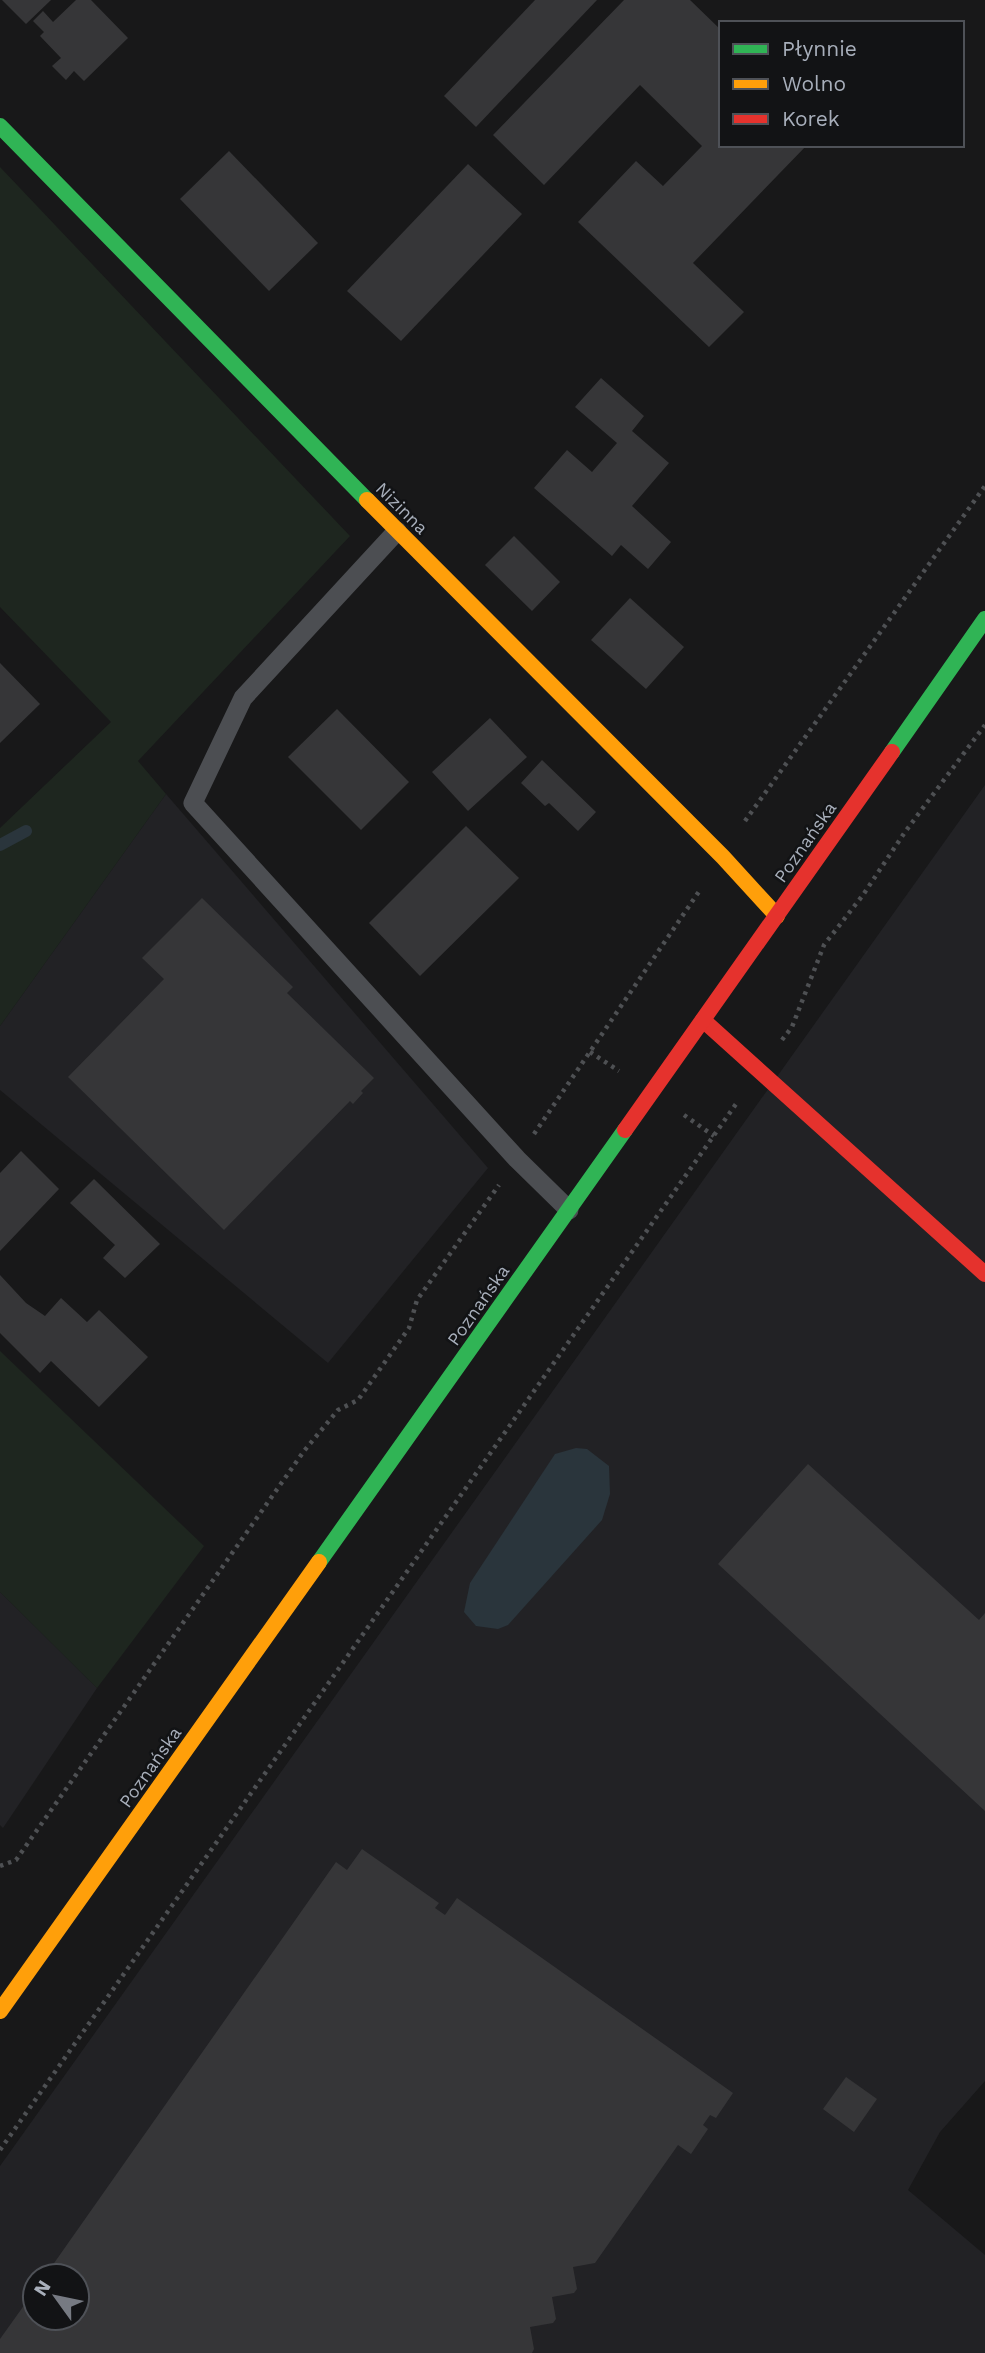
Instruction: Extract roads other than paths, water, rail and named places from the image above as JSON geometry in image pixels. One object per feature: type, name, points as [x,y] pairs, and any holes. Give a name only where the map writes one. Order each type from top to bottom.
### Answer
[{"type":"main road","name":"Nizinna","points":[[0,126],[397,531],[723,857],[777,915]]},
{"type":"main road","name":"Poznańska","points":[[0,2011],[704,1020],[985,619]]},
{"type":"main road","points":[[704,1020],[985,1274]]},
{"type":"lane","points":[[397,531],[243,698],[193,803],[517,1158],[569,1210]]},
{"type":"waterway","points":[[0,845],[26,831]]}]
